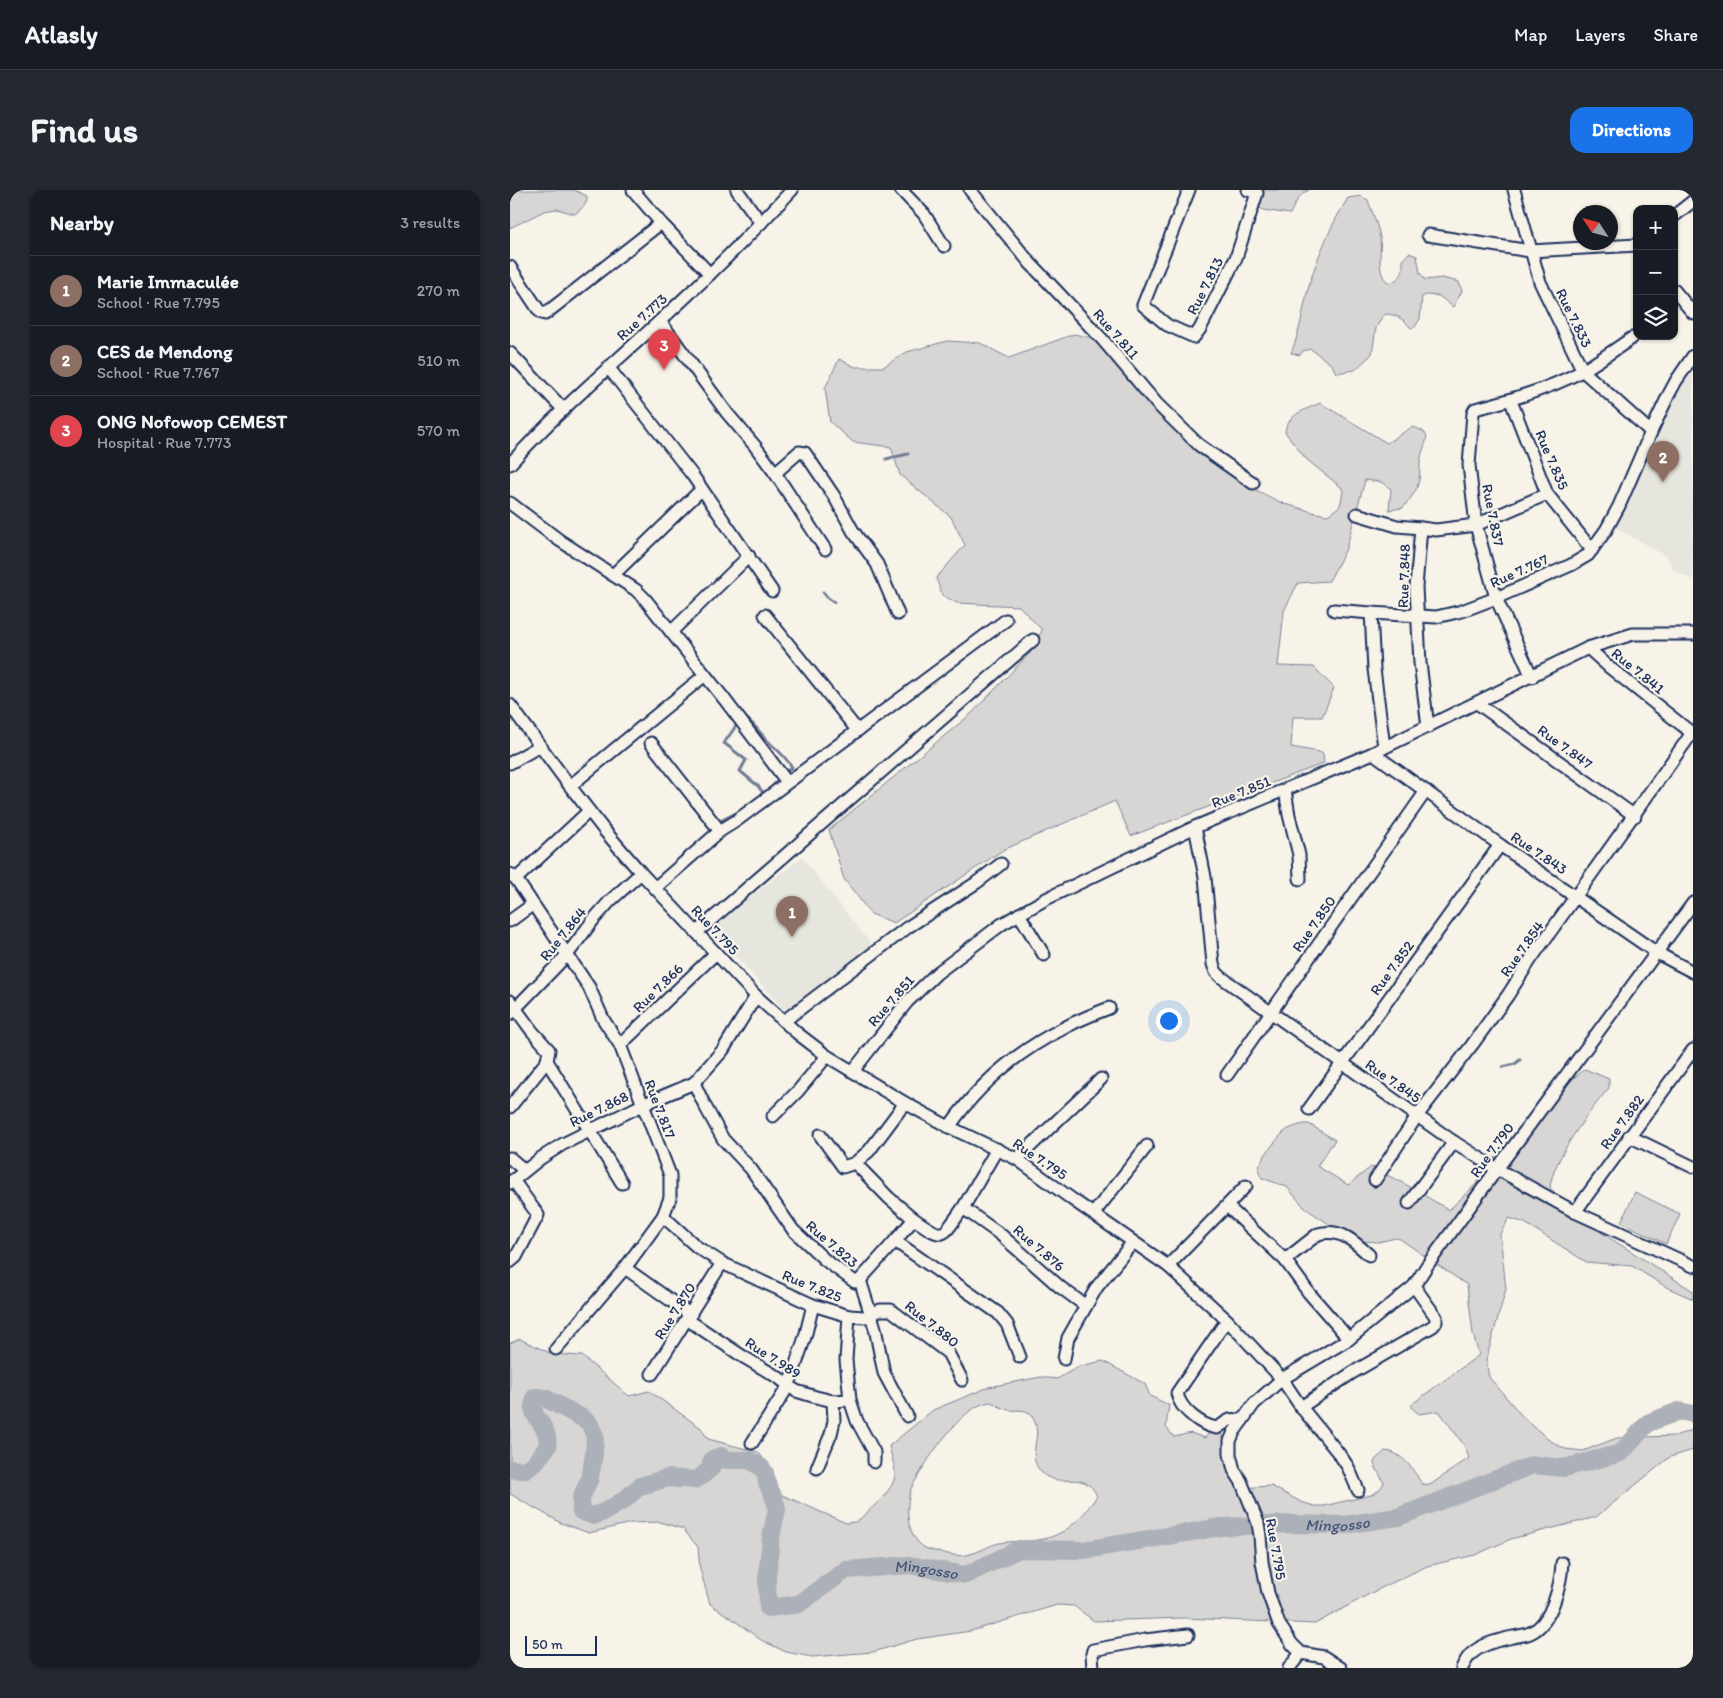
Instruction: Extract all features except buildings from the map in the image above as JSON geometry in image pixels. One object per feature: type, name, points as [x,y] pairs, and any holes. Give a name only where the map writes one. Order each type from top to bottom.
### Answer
[{"type":"street","points":[[633,190],[661,224],[710,274]]},
{"type":"street","points":[[737,190],[761,223]]},
{"type":"street","name":"Rue 7.773","points":[[510,464],[608,367],[710,274],[792,190]]},
{"type":"street","points":[[901,190],[924,214],[944,246]]},
{"type":"street","name":"Rue 7.813","points":[[1189,190],[1143,305],[1167,325],[1194,338],[1236,258],[1254,191]]},
{"type":"street","name":"Rue 7.833","points":[[1514,190],[1540,282],[1583,370],[1650,432]]},
{"type":"street","name":"Rue 7.811","points":[[974,192],[1030,263],[1102,339],[1157,404],[1199,445],[1252,483]]},
{"type":"street","points":[[1678,213],[1692,203]]},
{"type":"street","points":[[510,267],[538,309],[541,313],[545,314],[661,224]]},
{"type":"street","points":[[1428,235],[1530,251],[1633,245]]},
{"type":"street","points":[[1678,295],[1693,313]]},
{"type":"street","points":[[660,321],[727,413],[775,473],[825,549]]},
{"type":"street","points":[[1512,400],[1545,388],[1583,370],[1632,338]]},
{"type":"street","points":[[510,353],[564,410]]},
{"type":"street","name":"Rue 7.767","points":[[1334,610],[1436,617],[1462,611],[1496,598],[1571,565],[1588,555],[1606,530],[1619,506],[1650,432],[1676,381],[1693,356]]},
{"type":"street","points":[[608,367],[702,489],[772,591]]},
{"type":"street","name":"Rue 7.837","points":[[1512,400],[1475,409],[1469,465],[1476,525],[1496,598],[1532,677]]},
{"type":"street","name":"Rue 7.835","points":[[1512,400],[1547,494],[1592,550]]},
{"type":"street","points":[[775,473],[799,452],[805,453],[834,496],[853,531],[877,564],[898,614]]},
{"type":"street","points":[[613,576],[702,489]]},
{"type":"street","name":"Rue 7.848","points":[[1428,726],[1420,663],[1416,588],[1421,528],[1436,530],[1476,525],[1547,494]]},
{"type":"street","points":[[510,503],[558,540],[636,590],[645,599],[787,782]]},
{"type":"street","points":[[1358,514],[1397,526],[1421,528]]},
{"type":"street","points":[[671,632],[749,556]]},
{"type":"street","points":[[1371,613],[1374,669],[1384,747]]},
{"type":"street","points":[[765,615],[857,730]]},
{"type":"street","points":[[655,888],[720,831],[1006,620]]},
{"type":"street","name":"Rue 7.851","points":[[853,1071],[907,1002],[937,973],[1002,924],[1046,899],[1195,827],[1373,753],[1477,704],[1588,648],[1633,634],[1693,634]]},
{"type":"street","points":[[697,932],[1033,640]]},
{"type":"street","name":"Rue 7.841","points":[[1588,648],[1693,734]]},
{"type":"street","points":[[570,786],[705,675]]},
{"type":"street","name":"Rue 7.847","points":[[1477,704],[1635,816]]},
{"type":"street","name":"Rue 7.795","points":[[510,705],[589,811],[640,873],[756,996],[784,1021],[827,1056],[905,1103],[949,1127],[1017,1158],[1073,1200],[1168,1266],[1227,1320],[1282,1379],[1254,1404],[1234,1432],[1230,1441],[1232,1462],[1258,1523],[1262,1562],[1268,1593],[1284,1633],[1300,1652]]},
{"type":"street","name":"Rue 7.854","points":[[1375,1180],[1418,1116],[1477,1038],[1531,959],[1693,734]]},
{"type":"street","points":[[651,743],[720,831]]},
{"type":"street","points":[[510,763],[540,746]]},
{"type":"street","name":"Rue 7.843","points":[[1373,753],[1500,845],[1657,953],[1693,972]]},
{"type":"street","points":[[1285,790],[1299,855],[1300,879]]},
{"type":"street","name":"Rue 7.850","points":[[1227,1074],[1426,791]]},
{"type":"street","points":[[513,877],[589,811]]},
{"type":"street","name":"Rue 7.845","points":[[1195,827],[1205,877],[1212,964],[1221,977],[1454,1142],[1497,1169],[1575,1212],[1693,1266]]},
{"type":"street","name":"Rue 7.852","points":[[1308,1109],[1500,845]]},
{"type":"street","points":[[784,1021],[908,927],[976,883],[1001,864]]},
{"type":"street","name":"Rue 7.864","points":[[512,1008],[567,955],[610,901],[640,873]]},
{"type":"street","name":"Rue 7.817","points":[[513,877],[589,987],[603,1019],[620,1045],[670,1175],[670,1198],[663,1216],[624,1268],[556,1350]]},
{"type":"street","name":"Rue 7.790","points":[[1282,1379],[1349,1339],[1414,1286],[1497,1169],[1693,903]]},
{"type":"street","points":[[510,921],[532,904]]},
{"type":"street","points":[[1019,914],[1044,955]]},
{"type":"street","name":"Rue 7.866","points":[[620,1045],[716,953]]},
{"type":"street","name":"Rue 7.868","points":[[512,1181],[548,1153],[589,1130],[694,1083],[723,1050],[756,996]]},
{"type":"street","points":[[510,1107],[547,1061],[548,1050],[512,1008]]},
{"type":"street","points":[[949,1127],[984,1085],[1011,1060],[1064,1028],[1109,1008]]},
{"type":"street","name":"Rue 7.882","points":[[1575,1212],[1693,1050]]},
{"type":"street","points":[[773,1116],[798,1091],[827,1056]]},
{"type":"street","points":[[547,1061],[622,1183]]},
{"type":"street","points":[[1682,1067],[1693,1071]]},
{"type":"street","points":[[1017,1158],[1101,1079]]},
{"type":"street","name":"Rue 7.823","points":[[694,1083],[704,1106],[723,1139],[751,1169],[793,1230],[825,1260],[851,1280],[855,1282],[860,1280],[914,1219]]},
{"type":"street","points":[[820,1135],[842,1167],[855,1163],[869,1150],[905,1103]]},
{"type":"street","points":[[1629,1136],[1693,1167]]},
{"type":"street","points":[[1409,1203],[1454,1142]]},
{"type":"street","points":[[1094,1213],[1147,1146]]},
{"type":"street","points":[[855,1163],[914,1219],[937,1234],[942,1234],[963,1208],[997,1149]]},
{"type":"street","points":[[510,1158],[524,1170]]},
{"type":"street","points":[[510,1262],[516,1257],[538,1215],[512,1181]]},
{"type":"street","points":[[1168,1266],[1246,1186]]},
{"type":"street","points":[[1227,1206],[1285,1260],[1309,1293],[1349,1339]]},
{"type":"street","name":"Rue 7.876","points":[[963,1208],[1001,1235],[1060,1287],[1086,1306]]},
{"type":"street","name":"Rue 7.825","points":[[663,1216],[697,1247],[722,1263],[813,1306],[849,1316],[846,1360],[850,1400],[857,1421],[874,1452],[874,1462]]},
{"type":"street","points":[[1285,1260],[1321,1233],[1335,1234],[1352,1239],[1369,1256]]},
{"type":"street","points":[[895,1241],[998,1313],[1007,1324],[1020,1357]]},
{"type":"street","points":[[1064,1358],[1068,1338],[1097,1286],[1133,1242]]},
{"type":"street","name":"Rue 7.870","points":[[652,1374],[722,1263]]},
{"type":"street","name":"Rue 7.989","points":[[624,1268],[689,1317],[796,1391],[816,1398],[850,1400]]},
{"type":"street","points":[[860,1280],[871,1314],[884,1373],[907,1416]]},
{"type":"street","points":[[1301,1407],[1352,1373],[1433,1326],[1436,1322],[1436,1317],[1414,1286]]},
{"type":"street","points":[[752,1443],[789,1385],[813,1306]]},
{"type":"street","name":"Rue 7.880","points":[[849,1316],[864,1317],[886,1309],[891,1310],[948,1353],[962,1380]]},
{"type":"street","points":[[1227,1320],[1177,1393],[1178,1398],[1188,1411],[1204,1424],[1215,1428],[1232,1418],[1242,1421]]},
{"type":"street","points":[[1282,1379],[1301,1407],[1340,1455],[1348,1467],[1358,1490]]},
{"type":"street","points":[[817,1468],[831,1434],[834,1420],[833,1400]]},
{"type":"street","points":[[1462,1668],[1470,1655],[1481,1647],[1497,1640],[1532,1632],[1544,1621],[1554,1603],[1562,1576],[1562,1563]]},
{"type":"street","points":[[1093,1668],[1093,1650],[1188,1634]]},
{"type":"street","points":[[1289,1668],[1300,1652],[1324,1657],[1341,1668]]},
{"type":"shaded area","points":[[510,190],[574,190],[587,196],[587,199],[584,206],[575,214],[557,209],[544,211],[510,228]]},
{"type":"shaded area","points":[[1242,190],[1309,190],[1300,197],[1290,214],[1263,210],[1260,208],[1257,200]]},
{"type":"shaded area","points":[[1361,196],[1368,200],[1378,228],[1380,264],[1386,280],[1391,283],[1400,276],[1403,259],[1409,253],[1417,256],[1420,273],[1425,280],[1442,278],[1459,282],[1462,291],[1453,307],[1439,296],[1426,295],[1422,297],[1420,319],[1415,327],[1411,328],[1400,318],[1386,314],[1382,317],[1376,328],[1372,354],[1355,370],[1336,373],[1332,365],[1311,349],[1303,351],[1300,355],[1291,353],[1310,282],[1326,238],[1348,198]]},
{"type":"shaded area","points":[[1074,334],[1101,340],[1215,463],[1244,484],[1282,503],[1328,515],[1340,506],[1342,488],[1306,459],[1285,432],[1286,426],[1293,417],[1303,410],[1320,403],[1387,443],[1412,427],[1424,432],[1427,439],[1421,457],[1417,487],[1403,508],[1389,510],[1391,489],[1381,482],[1365,480],[1346,549],[1329,581],[1298,583],[1284,611],[1278,666],[1314,667],[1334,688],[1322,717],[1293,717],[1291,747],[1319,752],[1323,754],[1324,763],[1131,836],[1115,801],[1003,850],[894,923],[871,914],[844,879],[829,830],[971,714],[1031,652],[1042,630],[1019,606],[957,603],[942,595],[936,578],[965,545],[951,517],[900,475],[891,447],[853,442],[830,422],[825,388],[839,359],[855,367],[883,367],[907,352],[947,341],[980,343],[1009,358]]},
{"type":"shaded area","points":[[1686,371],[1693,374],[1693,580],[1673,570],[1667,557],[1615,527],[1648,445]]},
{"type":"shaded area","points":[[802,857],[874,948],[789,1015],[708,926],[730,907],[758,891]]},
{"type":"shaded area","points":[[1585,1069],[1609,1079],[1609,1088],[1573,1136],[1557,1164],[1550,1188],[1575,1212],[1602,1233],[1693,1291],[1693,1299],[1668,1288],[1632,1266],[1586,1262],[1525,1223],[1509,1218],[1500,1234],[1506,1289],[1486,1360],[1489,1377],[1522,1416],[1549,1440],[1565,1449],[1583,1451],[1617,1438],[1674,1436],[1693,1430],[1693,1450],[1670,1457],[1596,1517],[1511,1539],[1475,1555],[1427,1566],[1373,1592],[1315,1624],[1184,1618],[1094,1621],[1074,1606],[1057,1605],[971,1631],[917,1639],[873,1652],[812,1657],[786,1652],[761,1640],[710,1604],[700,1569],[698,1547],[683,1529],[660,1522],[631,1523],[589,1533],[561,1523],[510,1494],[510,1343],[520,1339],[552,1354],[582,1356],[629,1396],[649,1391],[701,1428],[708,1439],[758,1452],[772,1469],[774,1487],[780,1494],[846,1523],[859,1520],[887,1493],[895,1474],[889,1446],[933,1410],[989,1387],[1041,1377],[1057,1379],[1080,1366],[1103,1361],[1145,1384],[1150,1396],[1169,1405],[1166,1427],[1174,1437],[1191,1433],[1205,1438],[1213,1428],[1222,1430],[1227,1464],[1241,1488],[1271,1486],[1301,1502],[1314,1506],[1324,1506],[1371,1495],[1379,1490],[1384,1483],[1374,1464],[1375,1460],[1385,1451],[1403,1458],[1422,1484],[1430,1485],[1469,1458],[1464,1445],[1439,1411],[1419,1414],[1412,1408],[1412,1404],[1479,1355],[1473,1334],[1467,1285],[1400,1239],[1396,1238],[1378,1242],[1364,1241],[1332,1226],[1305,1208],[1287,1187],[1262,1178],[1259,1171],[1260,1164],[1269,1149],[1284,1132],[1296,1126],[1309,1124],[1335,1140],[1317,1166],[1348,1185],[1371,1167],[1405,1184],[1449,1210],[1477,1183],[1481,1164],[1497,1157],[1546,1101]],"holes":[[[991,1402],[1002,1408],[1029,1412],[1031,1414],[1037,1432],[1034,1452],[1035,1459],[1041,1472],[1056,1480],[1085,1483],[1092,1487],[1097,1496],[1074,1523],[1062,1532],[1049,1538],[999,1543],[964,1555],[925,1548],[914,1536],[909,1521],[908,1505],[911,1489],[934,1451],[956,1424],[979,1405]]]},
{"type":"shaded area","points":[[1635,1192],[1680,1214],[1666,1244],[1621,1222]]},
{"type":"waterway","points":[[886,459],[908,454]]},
{"type":"waterway","points":[[823,592],[834,602]]},
{"type":"waterway","points":[[742,718],[750,721],[790,764],[792,767],[784,774]]},
{"type":"waterway","points":[[738,723],[724,743],[746,760],[740,771],[758,786],[764,794]]},
{"type":"waterway","points":[[767,792],[780,778]]},
{"type":"waterway","points":[[722,820],[742,810]]},
{"type":"waterway","points":[[1503,1067],[1515,1064],[1520,1060]]},
{"type":"waterway","name":"Mingosso","points":[[510,1469],[524,1470],[534,1464],[548,1446],[544,1428],[533,1409],[535,1397],[545,1398],[589,1423],[595,1436],[594,1454],[590,1478],[581,1498],[581,1511],[593,1516],[606,1511],[624,1500],[640,1486],[668,1478],[695,1480],[712,1467],[711,1462],[713,1459],[721,1456],[726,1460],[749,1460],[761,1467],[765,1473],[777,1509],[771,1537],[767,1578],[768,1608],[799,1604],[846,1570],[909,1565],[966,1575],[1019,1549],[1084,1550],[1221,1527],[1291,1524],[1344,1525],[1398,1517],[1533,1465],[1564,1468],[1621,1453],[1648,1423],[1679,1411],[1693,1414]]},
{"type":"place","name":"ONG Nofowop CEMEST","points":[[664,370]]},
{"type":"place","name":"CES de Mendong","points":[[1663,482]]},
{"type":"place","name":"Marie Immaculée","points":[[792,937]]}]
